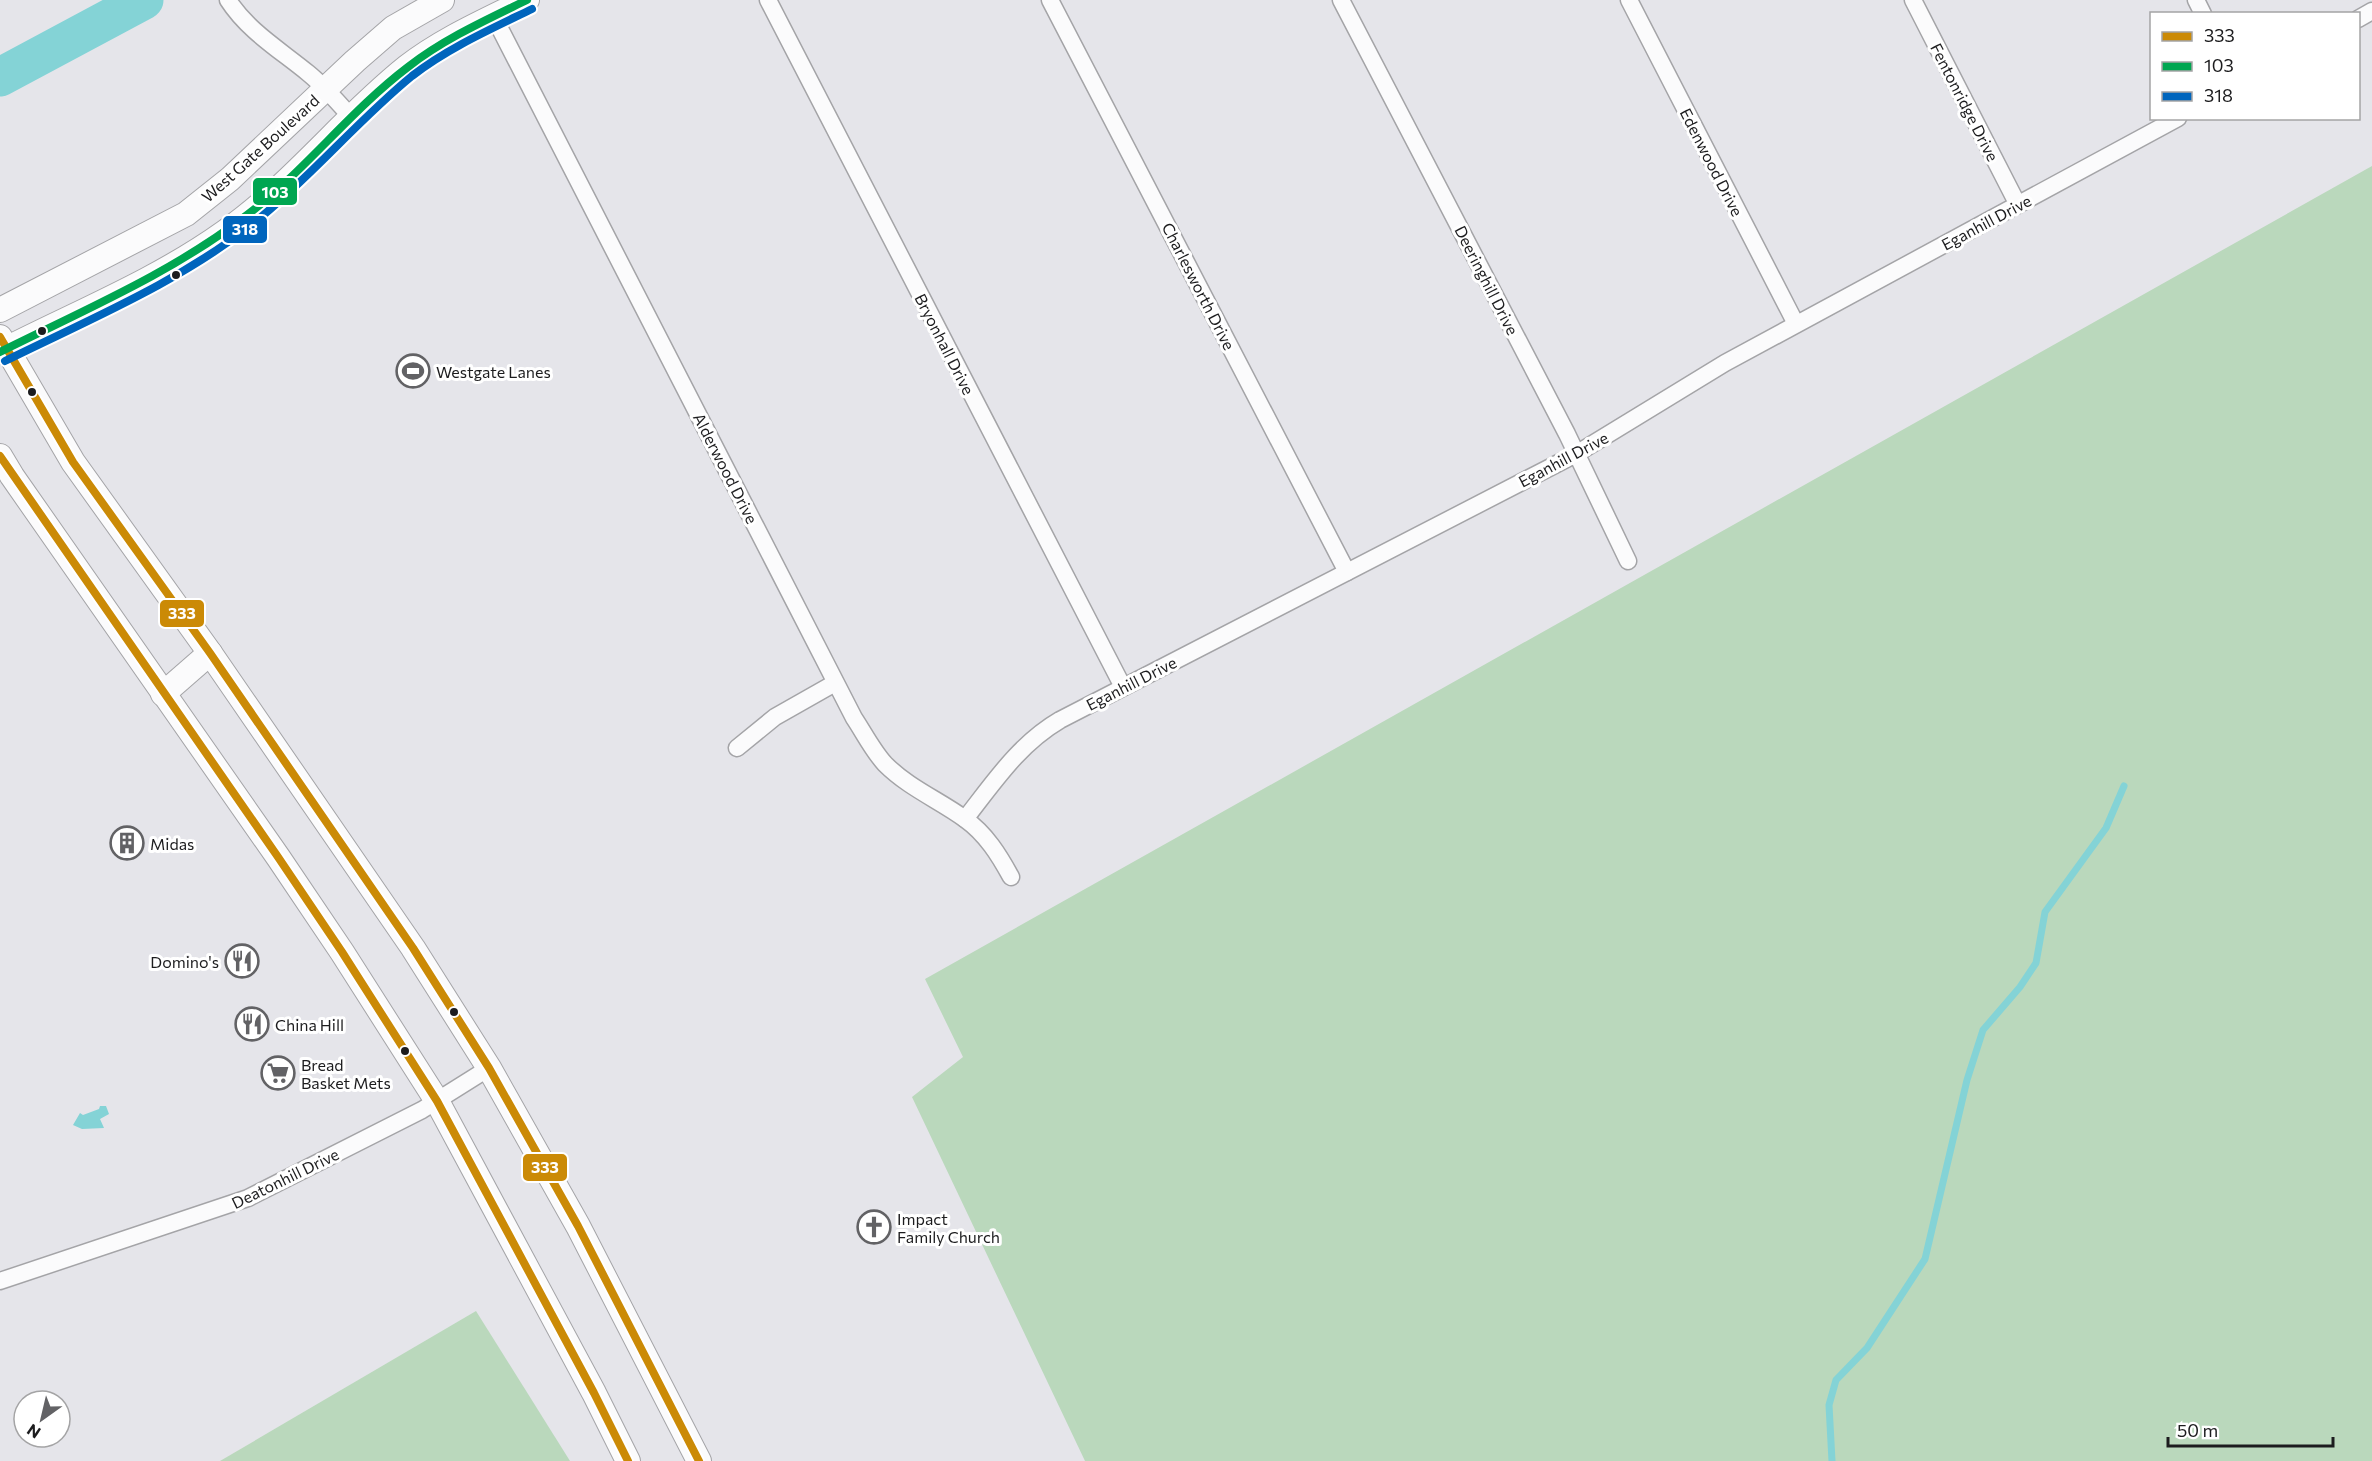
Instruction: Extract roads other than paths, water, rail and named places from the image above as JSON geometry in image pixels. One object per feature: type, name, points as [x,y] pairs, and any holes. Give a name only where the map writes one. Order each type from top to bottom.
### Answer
[{"type":"main road","name":"West Gate Boulevard","points":[[0,310],[186,214],[230,179],[393,28],[442,0]]},
{"type":"main road","points":[[526,0],[435,48],[409,65],[266,199],[226,231],[151,279],[2,346],[73,462],[210,653],[413,948],[489,1068],[578,1226],[699,1461]]},
{"type":"main road","points":[[0,456],[336,942],[437,1101],[594,1393],[628,1461]]},
{"type":"main road","points":[[163,694],[210,653]]},
{"type":"street","points":[[228,0],[252,29],[326,88],[351,117]]},
{"type":"street","name":"Bryonhall Drive","points":[[768,0],[1123,687]]},
{"type":"street","name":"Charlesworth Drive","points":[[1050,0],[1347,572]]},
{"type":"street","name":"Deeringhill Drive","points":[[1341,0],[1576,454],[1628,561]]},
{"type":"street","name":"Edenwood Drive","points":[[1629,0],[1796,324]]},
{"type":"street","name":"Fentonridge Drive","points":[[1913,0],[2018,205]]},
{"type":"street","name":"Alderwood Drive","points":[[494,17],[834,683],[869,742],[884,763],[923,794],[965,819],[981,832],[996,850],[1011,877]]},
{"type":"street","name":"Eganhill Drive","points":[[965,819],[1010,761],[1041,731],[1576,454],[1725,363],[2174,120]]},
{"type":"street","points":[[736,748],[775,717],[834,683]]},
{"type":"street","name":"Deatonhill Drive","points":[[0,1281],[248,1198],[437,1101],[489,1068]]},
{"type":"water","points":[[100,1106],[106,1106],[109,1114],[100,1119],[104,1128],[82,1129],[73,1125],[80,1113],[83,1115],[99,1109]]},
{"type":"waterway","points":[[0,77],[144,0]]},
{"type":"waterway","points":[[1832,1461],[1829,1405],[1836,1380],[1867,1348],[1925,1259],[1967,1080],[1983,1030],[2020,987],[2036,963],[2045,912],[2106,828],[2124,786]]},
{"type":"place","name":"Westgate Lanes","points":[[413,371]]},
{"type":"place","name":"Midas","points":[[127,843]]},
{"type":"place","name":"Domino's","points":[[242,961]]},
{"type":"place","name":"China Hill","points":[[252,1024]]},
{"type":"place","name":"Bread Basket Mets","points":[[278,1073]]},
{"type":"place","name":"Impact Family Church","points":[[874,1227]]}]
